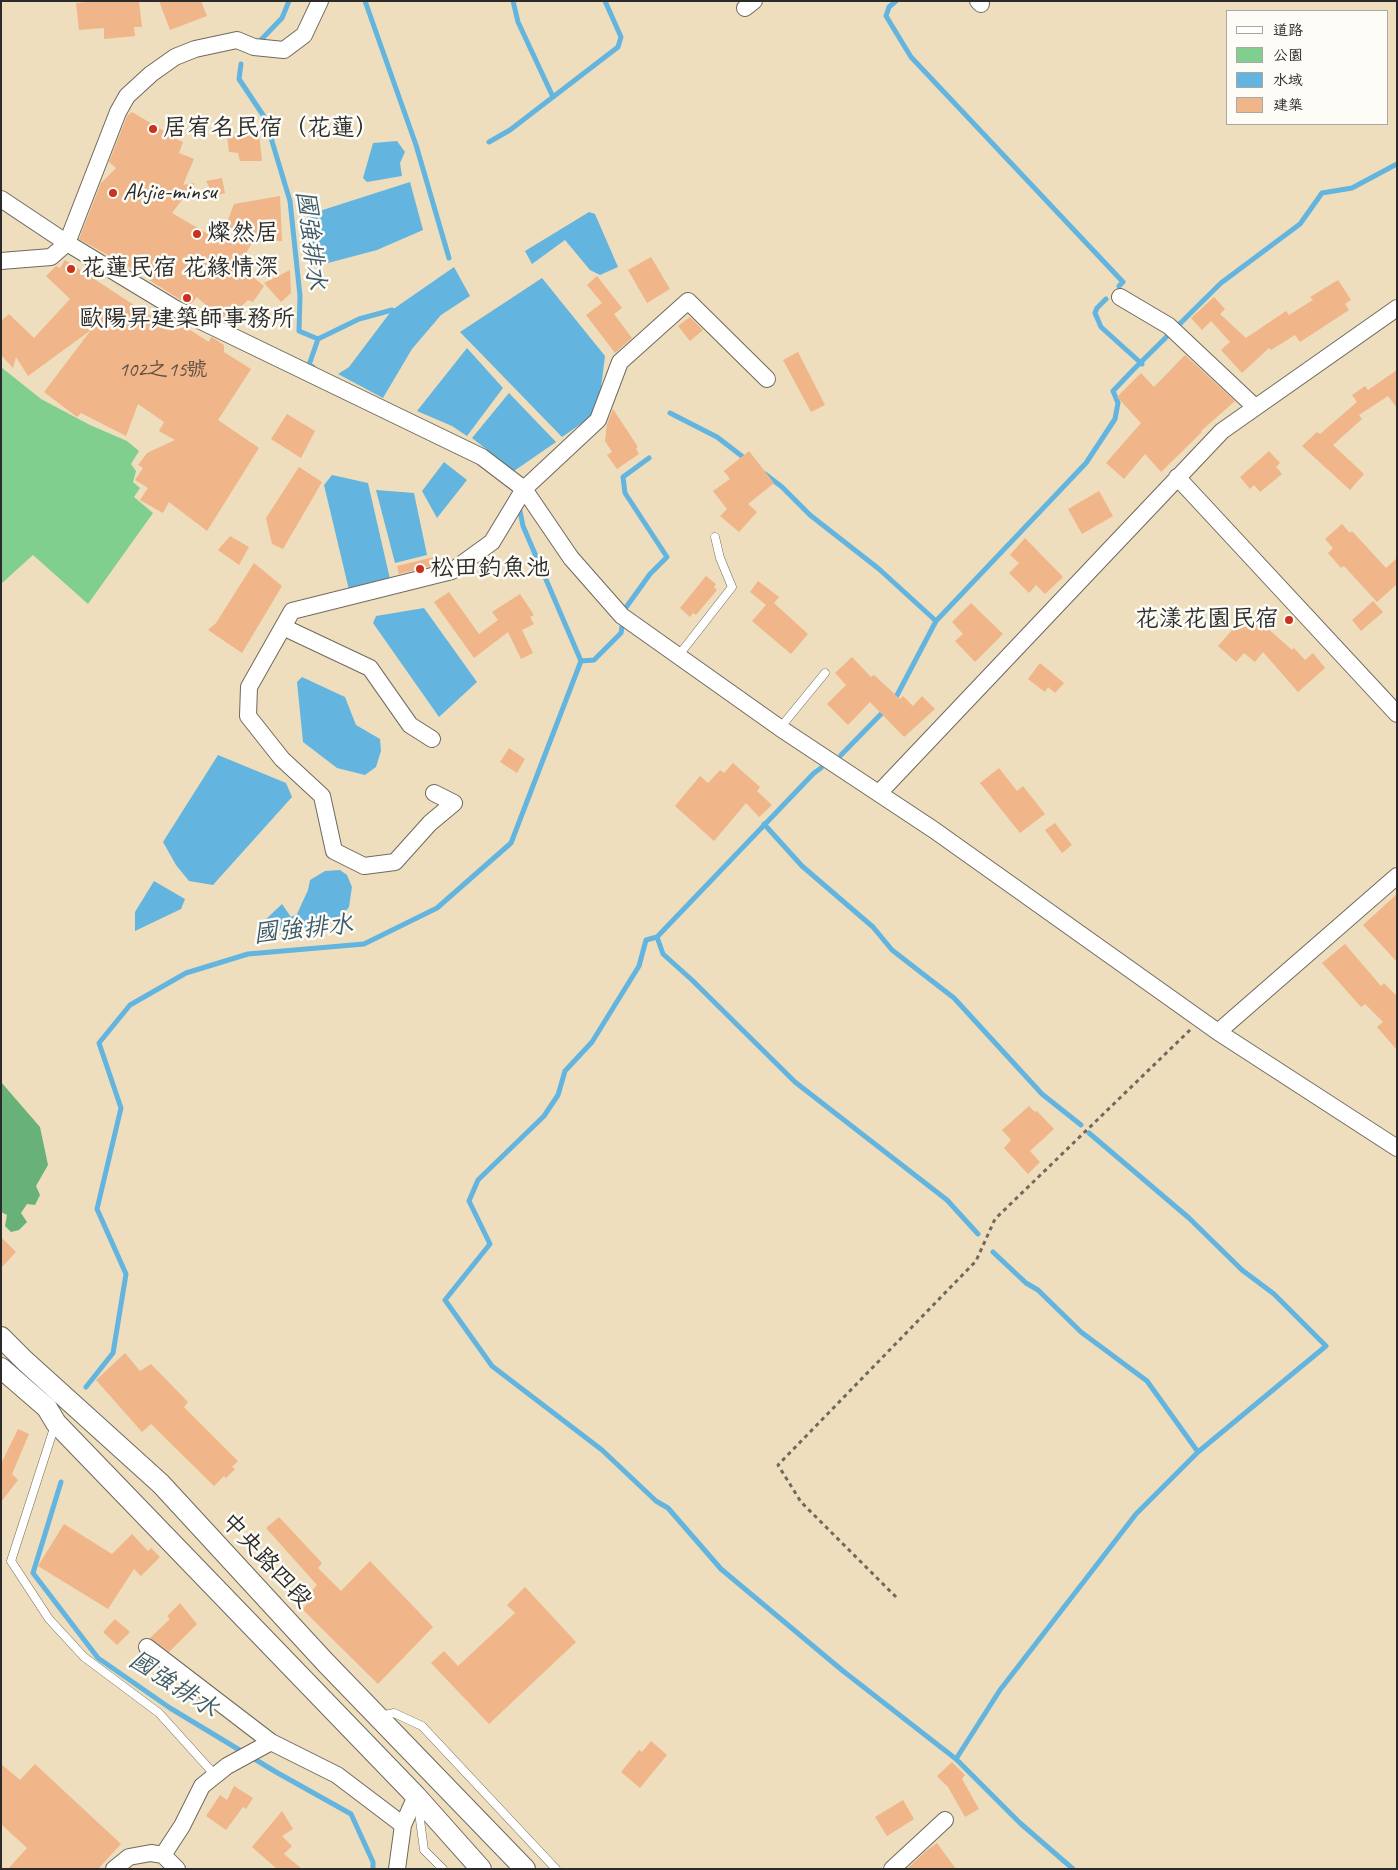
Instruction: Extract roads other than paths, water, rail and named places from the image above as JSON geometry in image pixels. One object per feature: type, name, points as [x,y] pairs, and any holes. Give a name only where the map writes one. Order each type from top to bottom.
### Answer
[{"type":"street","points":[[1,261],[51,257],[67,243],[118,112],[127,96],[151,74],[175,57],[195,49],[236,40],[254,47],[284,50],[304,35],[320,1]]},
{"type":"street","points":[[1,199],[67,243],[176,309],[482,456],[524,489],[571,558],[622,616],[1218,1032],[1397,1148]]},
{"type":"street","points":[[1120,297],[1169,326],[1254,406]]},
{"type":"street","points":[[434,793],[454,802],[430,823],[395,862],[364,866],[334,851],[322,796],[282,759],[248,716],[249,687],[292,611],[452,571],[492,542],[524,489],[598,420],[620,362],[688,301],[767,379]]},
{"type":"street","points":[[879,794],[1222,431],[1254,406],[1397,308]]},
{"type":"street","points":[[1177,477],[1397,714]]},
{"type":"street","points":[[283,627],[370,668],[410,725],[432,739]]},
{"type":"street","points":[[1218,1032],[1397,876]]},
{"type":"street","name":"中央路四段","points":[[1,1338],[161,1484],[378,1716],[525,1869]]},
{"type":"street","points":[[1,1368],[47,1408],[56,1423],[416,1796],[481,1869]]},
{"type":"street","points":[[147,1647],[271,1742],[337,1775],[402,1825]]},
{"type":"street","points":[[163,1855],[182,1826],[202,1786],[221,1770],[271,1742]]},
{"type":"street","points":[[397,1869],[402,1825],[416,1796]]},
{"type":"street","points":[[892,1869],[945,1820]]},
{"type":"street","points":[[114,1869],[129,1857],[151,1853],[163,1855],[177,1869]]},
{"type":"lane","points":[[679,655],[732,587],[720,558],[715,537]]},
{"type":"lane","points":[[780,728],[825,673]]},
{"type":"lane","points":[[56,1423],[11,1561],[49,1619],[84,1657],[160,1713],[221,1770]]},
{"type":"lane","points":[[378,1716],[394,1713],[422,1726],[556,1869]]},
{"type":"lane","points":[[416,1796],[424,1850],[443,1869]]},
{"type":"water","points":[[397,141],[405,152],[400,163],[402,176],[367,182],[363,178],[373,143]]},
{"type":"water","points":[[410,182],[423,230],[377,250],[313,267],[307,215]]},
{"type":"water","points":[[589,212],[595,214],[618,267],[600,275],[590,270],[565,240],[532,264],[525,251]]},
{"type":"water","points":[[454,267],[470,296],[441,315],[412,349],[383,398],[338,374],[349,367],[392,310]]},
{"type":"water","points":[[542,278],[605,356],[598,412],[562,437],[460,332]]},
{"type":"water","points":[[467,348],[503,388],[467,436],[452,426],[417,411]]},
{"type":"water","points":[[509,393],[556,442],[514,471],[472,438]]},
{"type":"water","points":[[444,462],[467,480],[437,518],[422,491]]},
{"type":"water","points":[[332,475],[368,483],[390,579],[349,590],[324,485]]},
{"type":"water","points":[[376,490],[414,493],[427,555],[395,563]]},
{"type":"water","points":[[424,608],[477,682],[439,717],[373,623],[376,616]]},
{"type":"water","points":[[302,677],[345,697],[356,725],[380,739],[381,751],[376,767],[365,775],[337,768],[303,742],[297,682]]},
{"type":"water","points":[[218,755],[286,783],[292,797],[213,885],[189,881],[176,865],[163,842]]},
{"type":"water","points":[[340,870],[347,875],[352,887],[349,907],[339,919],[312,929],[291,926],[278,931],[269,928],[263,922],[282,904],[291,917],[297,914],[308,890],[310,880],[325,871]]},
{"type":"water","points":[[154,881],[185,899],[181,909],[135,931],[135,912]]},
{"type":"waterway","name":"國強排水","points":[[257,44],[282,18],[289,1]]},
{"type":"waterway","points":[[365,1],[416,145],[449,258]]},
{"type":"waterway","points":[[513,1],[518,22],[553,97]]},
{"type":"waterway","points":[[489,142],[510,130],[618,47],[621,37],[605,1]]},
{"type":"waterway","points":[[896,1],[889,7],[886,16],[911,57],[1123,282],[1119,286]]},
{"type":"waterway","name":"國強排水","points":[[241,64],[239,79],[265,118],[290,201],[300,296],[299,331],[318,339],[309,365],[313,367]]},
{"type":"waterway","points":[[936,621],[1086,463],[1115,419],[1118,403],[1113,391],[1134,369],[1221,283],[1300,224],[1322,193],[1352,188],[1397,164]]},
{"type":"waterway","points":[[1106,299],[1097,308],[1095,313],[1101,327],[1142,364]]},
{"type":"waterway","points":[[318,339],[359,319],[392,310]]},
{"type":"waterway","points":[[670,413],[717,437],[747,460]]},
{"type":"waterway","points":[[627,606],[650,574],[667,557],[625,493],[623,477],[649,458]]},
{"type":"waterway","points":[[765,474],[782,487],[810,515],[879,569],[936,621],[894,701]]},
{"type":"waterway","name":"國強排水","points":[[86,1387],[113,1353],[126,1274],[97,1209],[121,1108],[99,1043],[130,1005],[186,973],[248,954],[364,944],[437,908],[511,843],[581,661],[523,526],[519,506]]},
{"type":"waterway","points":[[581,661],[594,660],[621,633],[622,627]]},
{"type":"waterway","points":[[841,755],[886,709]]},
{"type":"waterway","points":[[821,768],[814,773],[657,937],[646,940],[639,966],[592,1042],[565,1071],[558,1095],[544,1116],[478,1180],[469,1201],[490,1244],[445,1300],[492,1366],[602,1450],[656,1501],[668,1508],[721,1569],[843,1671],[956,1759],[1020,1823],[1073,1869]]},
{"type":"waterway","points":[[764,824],[802,866],[873,927],[892,950],[954,998],[1042,1094],[1081,1125]]},
{"type":"waterway","points":[[657,937],[663,954],[692,980],[795,1082],[947,1200],[978,1234]]},
{"type":"waterway","points":[[1089,1133],[1189,1218],[1242,1270],[1274,1294],[1326,1346],[1198,1452]]},
{"type":"waterway","points":[[956,1759],[1000,1690],[1136,1514],[1198,1452],[1147,1381],[1081,1332],[1038,1290],[1026,1283],[993,1252]]},
{"type":"waterway","name":"國強排水","points":[[61,1482],[33,1573],[98,1658],[170,1708],[276,1772],[351,1814],[373,1862],[373,1869]]},
{"type":"place","name":"居宥名民宿（花蓮）","points":[[153,129]]},
{"type":"place","name":"Ahjie-minsu","points":[[113,193]]},
{"type":"place","name":"燦然居","points":[[197,234]]},
{"type":"place","name":"花蓮民宿 花緣情深","points":[[71,269]]},
{"type":"place","name":"歐陽昇建築師事務所","points":[[187,298]]},
{"type":"place","name":"松田釣魚池","points":[[420,569]]},
{"type":"place","name":"花漾花園民宿","points":[[1289,620]]}]
